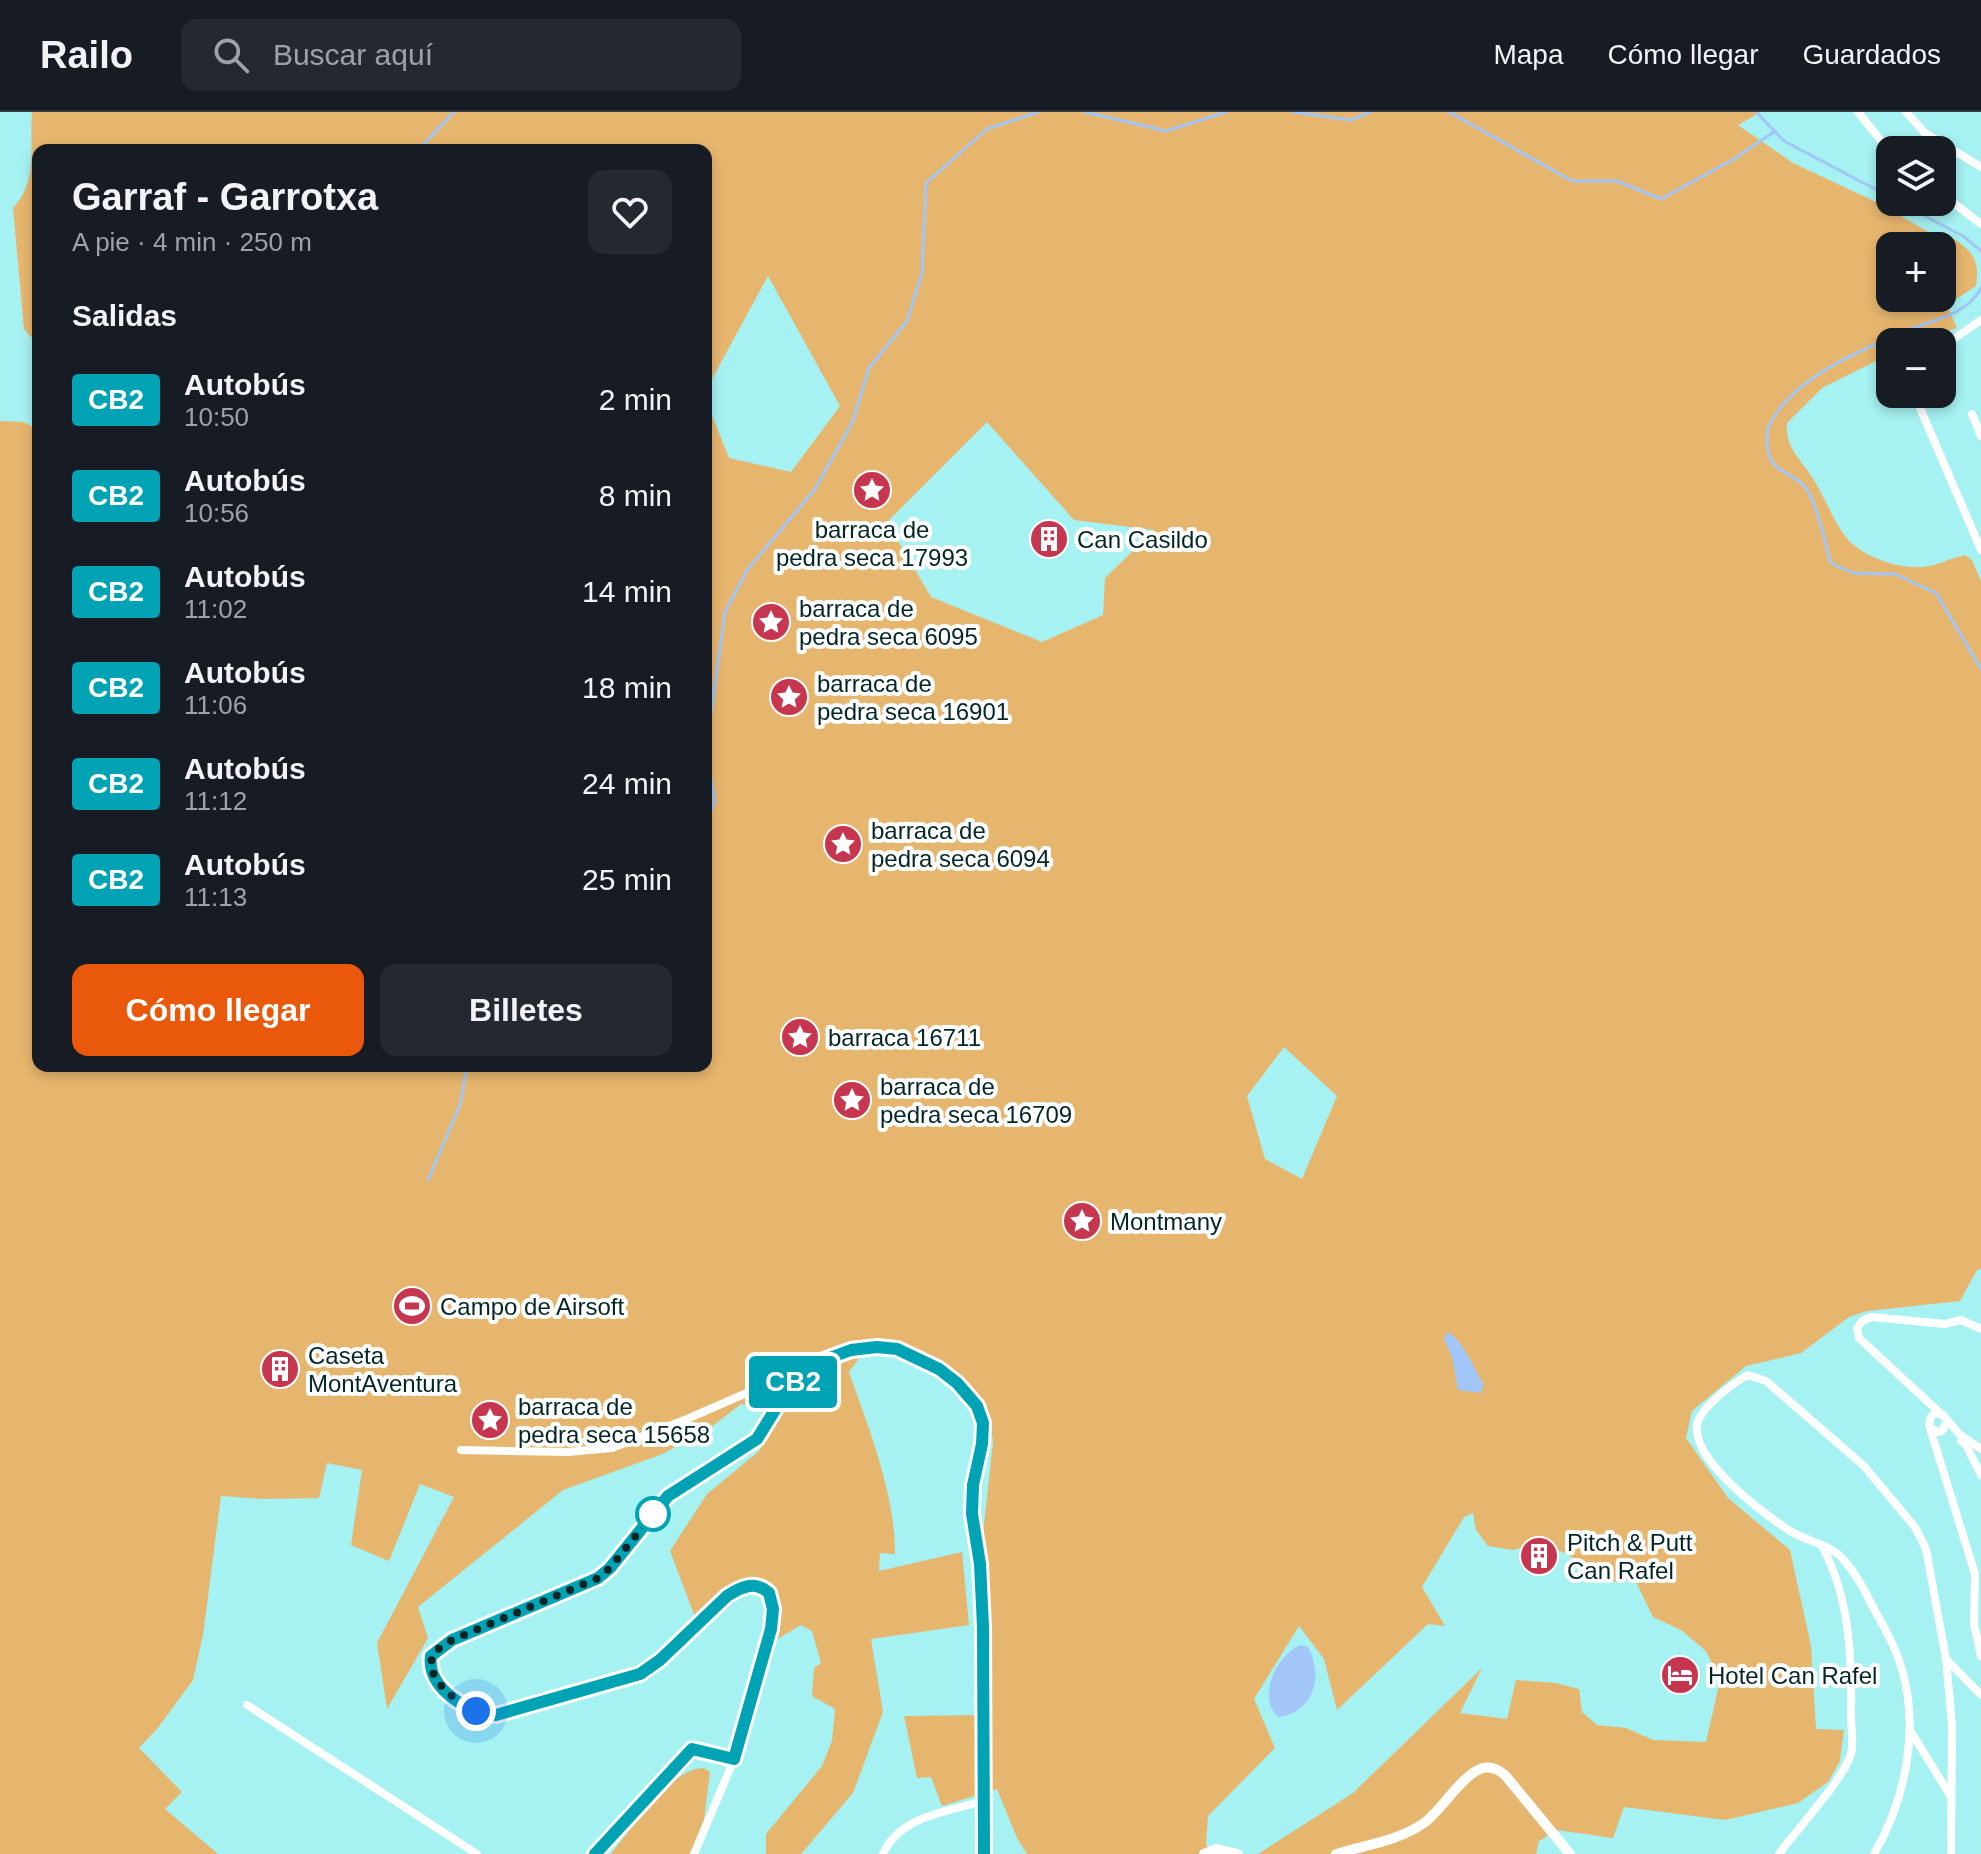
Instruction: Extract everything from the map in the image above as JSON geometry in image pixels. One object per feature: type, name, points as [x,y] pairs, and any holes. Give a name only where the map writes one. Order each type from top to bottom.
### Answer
[{"type":"street","points":[[1858,112],[1877,136]]},
{"type":"street","points":[[1906,112],[1925,133],[1981,167]]},
{"type":"street","points":[[1956,205],[1981,224]]},
{"type":"street","points":[[1956,337],[1981,320]]},
{"type":"street","points":[[1920,408],[1981,550]]},
{"type":"street","points":[[1972,414],[1981,436]]},
{"type":"street","points":[[1981,1329],[1961,1320],[1945,1324],[1871,1317],[1862,1321],[1857,1329],[1859,1338],[1926,1400],[1943,1427],[1966,1445],[1981,1475]]},
{"type":"street","points":[[461,1450],[568,1452],[612,1448],[851,1350],[877,1347],[897,1349],[939,1369],[957,1383],[980,1410],[983,1430],[974,1476],[972,1514],[981,1577],[984,1854]]},
{"type":"street","points":[[694,1854],[736,1754],[771,1629],[772,1601],[769,1593],[758,1586],[744,1586],[727,1596],[645,1671],[496,1715],[481,1713],[453,1698],[433,1675],[430,1660],[434,1652],[452,1640],[592,1582],[602,1575],[668,1496],[757,1439],[800,1369]]},
{"type":"street","points":[[1874,1854],[1886,1833],[1902,1790],[1910,1730],[1901,1667],[1857,1577],[1841,1555],[1792,1532],[1737,1493],[1698,1439],[1700,1415],[1748,1375],[1766,1381],[1853,1457],[1887,1491],[1915,1527],[1926,1549],[1946,1659],[1952,1725],[1951,1854]]},
{"type":"street","points":[[1943,1427],[1936,1446],[1975,1574],[1974,1624],[1981,1656]]},
{"type":"street","points":[[1943,1427],[1981,1449]]},
{"type":"street","points":[[1779,1854],[1831,1788],[1851,1753],[1847,1616],[1834,1568],[1823,1547]]},
{"type":"street","points":[[1946,1659],[1981,1695]]},
{"type":"street","points":[[247,1705],[477,1854]]},
{"type":"street","points":[[1910,1730],[1951,1797]]},
{"type":"street","points":[[595,1854],[692,1749],[736,1754]]},
{"type":"street","points":[[1336,1854],[1389,1840],[1415,1829],[1431,1817],[1471,1775],[1484,1768],[1500,1770],[1505,1775],[1570,1854]]},
{"type":"street","points":[[883,1854],[892,1837],[909,1824],[983,1801]]},
{"type":"street","points":[[1204,1854],[1217,1849],[1238,1854]]},
{"type":"shaded area","points":[[32,112],[1761,112],[1738,125],[1793,163],[1876,202],[1876,216],[1900,216],[1928,232],[1876,232],[1876,312],[1950,312],[1957,328],[1876,328],[1876,361],[1822,388],[1787,423],[1787,432],[1794,452],[1812,477],[1840,529],[1860,550],[1892,564],[1913,567],[1934,565],[1965,555],[1972,560],[1981,581],[1981,1269],[1977,1270],[1960,1301],[1867,1311],[1849,1317],[1801,1353],[1746,1366],[1692,1411],[1686,1438],[1728,1498],[1790,1550],[1811,1646],[1816,1729],[1844,1730],[1840,1761],[1828,1782],[1798,1803],[1725,1820],[1624,1807],[1613,1838],[1557,1830],[1539,1841],[1536,1854],[1258,1854],[1353,1793],[1482,1668],[1460,1713],[1507,1719],[1516,1680],[1555,1683],[1579,1689],[1582,1712],[1597,1725],[1626,1728],[1653,1740],[1706,1742],[1720,1680],[1706,1651],[1681,1630],[1653,1617],[1633,1576],[1625,1581],[1607,1582],[1569,1555],[1540,1542],[1513,1550],[1488,1546],[1476,1530],[1473,1513],[1464,1517],[1422,1587],[1445,1626],[1428,1624],[1337,1710],[1324,1659],[1299,1626],[1254,1699],[1275,1748],[1208,1816],[1206,1843],[1210,1854],[1027,1854],[997,1789],[942,1806],[931,1777],[917,1778],[904,1716],[987,1715],[986,1575],[981,1551],[993,1443],[990,1417],[978,1395],[943,1364],[890,1340],[870,1343],[849,1372],[880,1462],[891,1508],[895,1554],[880,1553],[879,1571],[962,1552],[969,1625],[871,1639],[883,1712],[853,1793],[801,1854],[766,1854],[766,1834],[822,1766],[832,1741],[835,1709],[812,1696],[814,1668],[821,1663],[812,1631],[801,1625],[774,1641],[778,1613],[774,1593],[752,1579],[695,1617],[670,1551],[707,1494],[759,1451],[782,1413],[741,1404],[706,1431],[660,1455],[563,1490],[418,1607],[428,1638],[387,1709],[377,1643],[454,1497],[420,1484],[389,1561],[351,1545],[362,1470],[327,1463],[319,1498],[221,1496],[203,1635],[193,1680],[139,1748],[182,1792],[165,1809],[218,1854],[0,1854],[0,421],[24,422],[32,427],[32,1072],[712,1072],[712,415],[729,458],[791,472],[840,406],[768,276],[712,379],[712,144],[32,144],[32,338],[24,329],[13,208],[30,175]],"holes":[[[987,422],[1074,520],[1154,530],[1105,578],[1103,615],[1042,642],[931,597],[887,522]],[[1284,1047],[1337,1096],[1302,1179],[1265,1159],[1247,1096]]]},
{"type":"shaded area","points":[[1956,241],[1974,259],[1976,286],[1956,299]]},
{"type":"shaded area","points":[[704,1768],[710,1772],[704,1820],[690,1854],[611,1854],[666,1788],[692,1770]]},
{"type":"water","points":[[1447,1332],[1463,1347],[1484,1384],[1481,1393],[1458,1390],[1452,1357],[1444,1339]]},
{"type":"water","points":[[1301,1645],[1308,1647],[1313,1658],[1315,1681],[1312,1691],[1308,1701],[1300,1708],[1278,1717],[1269,1699],[1272,1677],[1284,1657]]},
{"type":"waterway","points":[[424,144],[454,112]]},
{"type":"waterway","points":[[712,706],[725,612],[747,570],[815,489],[852,423],[869,368],[907,321],[922,273],[926,183],[987,129],[1038,112]]},
{"type":"waterway","points":[[1085,112],[1166,131],[1226,112]]},
{"type":"waterway","points":[[1293,112],[1351,120],[1370,112]]},
{"type":"waterway","points":[[1449,112],[1572,181],[1617,181],[1661,199],[1734,159],[1775,131]]},
{"type":"waterway","points":[[1756,112],[1784,141],[1876,190]]},
{"type":"waterway","points":[[1925,216],[1963,236],[1981,251]]},
{"type":"waterway","points":[[1981,288],[1958,311],[1870,346],[1810,380],[1779,409],[1767,431],[1772,462],[1807,489],[1831,563],[1853,573],[1895,574],[1936,593],[1981,669]]},
{"type":"waterway","points":[[712,784],[715,801],[712,809]]},
{"type":"waterway","points":[[428,1180],[460,1105],[466,1072]]},
{"type":"bus line","name":"CB2","points":[[595,1854],[692,1749],[734,1759],[771,1629],[773,1609],[769,1593],[758,1586],[739,1588],[660,1660],[640,1674],[496,1715],[481,1713],[453,1698],[433,1675],[431,1656],[452,1640],[598,1578],[610,1568],[668,1496],[757,1439],[800,1369],[851,1350],[877,1347],[897,1349],[939,1369],[957,1383],[982,1415],[982,1444],[974,1476],[972,1514],[979,1551],[983,1627],[984,1854]]},
{"type":"place","name":"barraca de pedra seca 17993","points":[[872,490]]},
{"type":"place","name":"Can Casildo","points":[[1049,539]]},
{"type":"place","name":"barraca de pedra seca 6095","points":[[771,622]]},
{"type":"place","name":"barraca de pedra seca 16901","points":[[789,697]]},
{"type":"place","name":"barraca de pedra seca 6094","points":[[843,844]]},
{"type":"place","name":"barraca 16711","points":[[800,1037]]},
{"type":"place","name":"barraca de pedra seca 16709","points":[[852,1100]]},
{"type":"place","name":"Montmany","points":[[1082,1221]]},
{"type":"place","name":"Campo de Airsoft","points":[[412,1306]]},
{"type":"place","name":"Caseta MontAventura","points":[[280,1369]]},
{"type":"place","name":"barraca de pedra seca 15658","points":[[490,1420]]},
{"type":"place","name":"Pitch & Putt Can Rafel","points":[[1539,1556]]},
{"type":"place","name":"Hotel Can Rafel","points":[[1680,1675]]},
{"type":"route","points":[[476,1711],[453,1698],[438,1683],[430,1665],[434,1652],[452,1640],[592,1582],[610,1568],[653,1514]]}]
